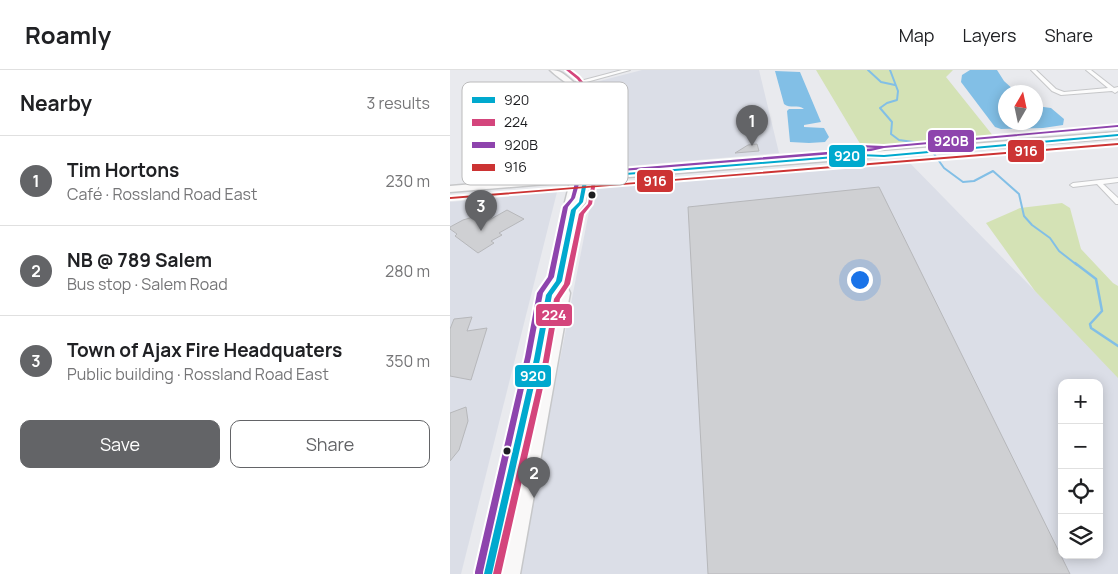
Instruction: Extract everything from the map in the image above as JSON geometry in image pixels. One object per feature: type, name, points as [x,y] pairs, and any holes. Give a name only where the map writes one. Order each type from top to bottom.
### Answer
[{"type":"main road","points":[[554,70],[569,82]]},
{"type":"main road","points":[[628,177],[873,159],[884,156],[1118,135]]},
{"type":"main road","points":[[450,191],[521,185]]},
{"type":"main road","points":[[488,574],[537,359],[549,295],[559,281],[574,210],[581,202],[580,185]]},
{"type":"main road","points":[[511,574],[564,293],[559,281]]},
{"type":"street","points":[[580,82],[628,70]]},
{"type":"street","points":[[1032,70],[1054,90],[1063,94],[1116,91]]},
{"type":"street","points":[[1088,70],[1116,91]]},
{"type":"street","points":[[1073,185],[1118,180]]},
{"type":"street","points":[[1098,182],[1118,202]]},
{"type":"shaded area","points":[[642,70],[759,70],[779,153],[628,166],[628,82],[596,82]]},
{"type":"shaded area","points":[[905,158],[1118,376],[1118,574],[518,574],[594,186],[628,185],[628,183]]},
{"type":"shaded area","points":[[557,192],[461,574],[450,574],[450,202]]},
{"type":"green space","points":[[816,70],[953,70],[946,77],[994,137],[949,144],[906,147],[862,147]]},
{"type":"green space","points":[[1062,203],[1070,208],[1081,249],[1118,286],[1118,378],[1035,291],[986,223],[1020,208]]},
{"type":"water","points":[[970,70],[997,70],[1008,85],[998,85],[998,128],[995,127],[961,82],[962,75]]},
{"type":"water","points":[[775,71],[800,72],[821,122],[804,125],[804,127],[824,128],[829,137],[825,142],[790,142],[787,111],[789,109],[804,109],[784,104]]},
{"type":"water","points":[[1043,107],[1051,108],[1064,119],[1063,125],[1043,128]]},
{"type":"building","points":[[757,144],[759,151],[735,153],[748,145]]},
{"type":"building","points":[[879,187],[1058,550],[1058,559],[1063,559],[1070,574],[708,574],[688,207]]},
{"type":"building","points":[[507,210],[524,219],[499,233],[502,235],[491,241],[494,243],[478,253],[455,236],[457,234],[450,229],[450,227],[463,220],[473,217],[484,223]]},
{"type":"building","points":[[472,317],[467,331],[487,328],[471,380],[450,376],[450,329],[454,319]]},
{"type":"building","points":[[466,407],[468,421],[459,450],[450,461],[450,413]]},
{"type":"waterway","points":[[868,70],[881,82],[895,85]]},
{"type":"waterway","points":[[890,70],[898,91],[897,100],[887,103],[880,108],[892,122],[891,134],[899,140],[927,144],[944,168],[963,182],[974,181],[993,171],[1019,194],[1024,216],[1032,225],[1050,238],[1059,251],[1077,265]]},
{"type":"waterway","points":[[1075,263],[1096,279],[1102,311],[1090,324],[1091,328],[1118,346]]},
{"type":"transit line","name":"224","points":[[568,70],[581,82]]},
{"type":"transit line","name":"920B","points":[[860,146],[884,147],[1117,126]]},
{"type":"transit line","name":"920","points":[[628,174],[859,155],[884,156],[1118,135]]},
{"type":"transit line","name":"916","points":[[628,184],[1118,144]]},
{"type":"transit line","name":"920B","points":[[628,169],[882,148]]},
{"type":"transit line","name":"920B","points":[[479,572],[528,357],[540,293],[551,277],[566,207],[573,198],[577,185]]},
{"type":"transit line","name":"920","points":[[488,574],[537,359],[549,295],[559,281],[574,210],[581,202],[584,185]]},
{"type":"transit line","name":"224","points":[[497,574],[546,361],[557,299],[567,284],[582,214],[590,204],[593,185]]},
{"type":"transit line","name":"916","points":[[451,198],[612,185]]},
{"type":"place","name":"Tim Hortons","points":[[752,146]]},
{"type":"place","name":"Town of Ajax Fire Headquaters","points":[[481,231]]},
{"type":"place","name":"NB @ 789 Salem","points":[[534,498]]}]
